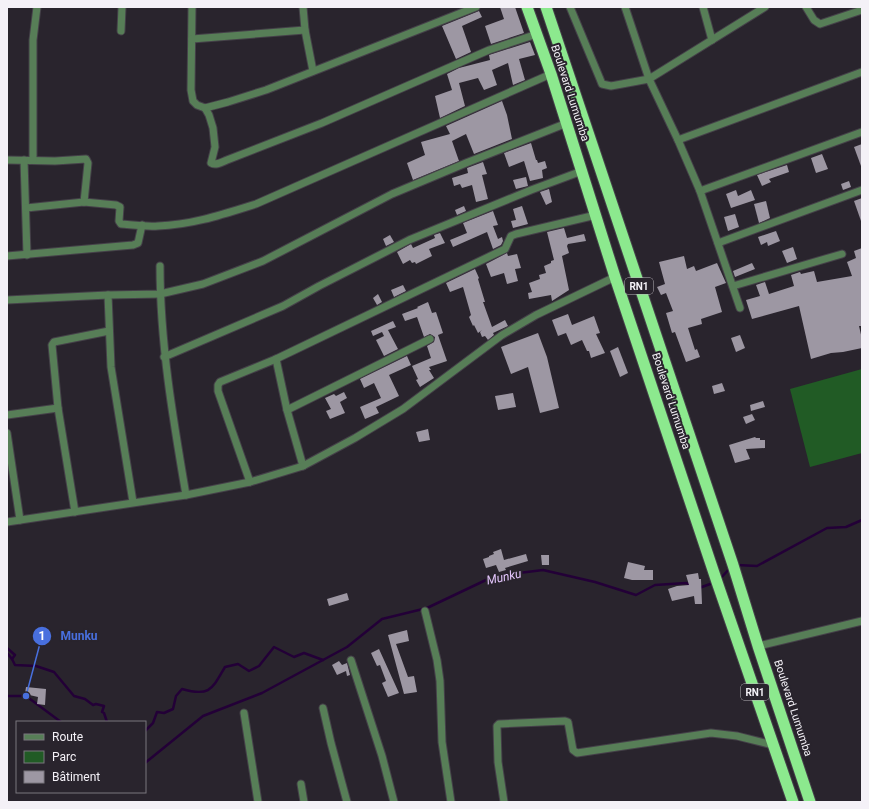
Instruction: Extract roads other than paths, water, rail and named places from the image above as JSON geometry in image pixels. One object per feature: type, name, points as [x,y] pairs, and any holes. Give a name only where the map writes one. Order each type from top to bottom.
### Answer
[{"type":"highway","name":"Boulevard Lumumba","points":[[527,7],[551,74],[616,277],[793,802]]},
{"type":"highway","name":"Boulevard Lumumba","points":[[546,7],[733,565],[758,646],[810,802]]},
{"type":"street","points":[[33,160],[33,40],[37,7]]},
{"type":"street","points":[[121,31],[122,7]]},
{"type":"street","points":[[192,7],[192,96],[193,101],[197,105],[205,108],[266,90],[476,7]]},
{"type":"street","points":[[304,7],[306,30],[313,71]]},
{"type":"street","points":[[570,7],[602,84],[611,86],[649,79],[765,7]]},
{"type":"street","points":[[625,7],[649,79],[700,191],[740,308]]},
{"type":"street","points":[[703,7],[712,40]]},
{"type":"street","points":[[806,7],[814,20],[820,24],[862,10]]},
{"type":"street","points":[[192,39],[306,30]]},
{"type":"street","points":[[205,108],[211,122],[214,137],[215,147],[211,163],[218,164],[322,123],[490,50],[537,34]]},
{"type":"street","points":[[678,140],[862,72]]},
{"type":"street","points":[[26,208],[84,202],[116,205],[120,209],[119,223],[157,227],[188,223],[216,217],[256,204],[551,74]]},
{"type":"street","points":[[7,300],[160,294],[204,284],[263,261],[392,194],[567,123]]},
{"type":"street","points":[[700,191],[862,132]]},
{"type":"street","points":[[7,160],[55,161],[86,159],[88,163],[84,202]]},
{"type":"street","points":[[24,160],[27,255]]},
{"type":"street","points":[[164,357],[283,306],[409,240],[531,190],[582,172]]},
{"type":"street","points":[[718,243],[862,190]]},
{"type":"street","points":[[250,482],[218,392],[218,385],[220,382],[276,359],[506,249],[511,236],[596,215]]},
{"type":"street","points":[[7,256],[133,245],[138,243],[142,225]]},
{"type":"street","points":[[733,286],[842,254]]},
{"type":"street","points":[[160,266],[160,294],[164,357],[186,495]]},
{"type":"street","points":[[7,522],[186,495],[250,482],[303,466],[355,438],[403,409],[502,334],[536,315],[616,277]]},
{"type":"street","points":[[108,295],[111,367],[132,502]]},
{"type":"street","points":[[75,512],[58,408],[52,348],[54,342],[109,331]]},
{"type":"street","points":[[288,410],[430,340]]},
{"type":"street","points":[[276,359],[303,466]]},
{"type":"street","points":[[7,415],[58,408]]},
{"type":"street","points":[[7,433],[9,471],[20,520]]},
{"type":"street","points":[[425,611],[439,674],[442,742],[451,802]]},
{"type":"street","points":[[758,646],[862,621]]},
{"type":"street","points":[[351,660],[382,756],[394,802]]},
{"type":"street","points":[[323,708],[347,802]]},
{"type":"street","points":[[244,713],[258,802]]},
{"type":"street","points":[[504,802],[498,762],[497,726],[499,724],[568,722],[573,750],[577,753],[600,748],[711,733],[737,736],[773,746]]},
{"type":"street","points":[[301,784],[304,802]]},
{"type":"waterway","name":"Munku","points":[[737,565],[757,566],[827,528],[846,527],[862,520]]},
{"type":"waterway","name":"Munku","points":[[719,580],[731,567]]},
{"type":"waterway","name":"Munku","points":[[146,762],[203,716],[262,693],[347,647],[382,619],[427,608],[486,580],[511,574],[543,570],[595,582],[636,595],[655,585],[686,583],[691,585]]},
{"type":"waterway","name":"Munku","points":[[699,588],[713,583]]},
{"type":"waterway","points":[[146,730],[153,723],[157,712],[164,713],[173,709],[176,696],[182,689],[199,692],[209,689],[217,681],[225,667],[238,664],[249,671],[259,666],[274,647],[294,657],[304,653],[323,660]]},
{"type":"waterway","points":[[7,648],[15,655],[12,659]]},
{"type":"waterway","points":[[7,653],[15,665],[36,666],[54,672],[74,696],[85,699],[93,705],[96,704],[104,706],[102,712],[104,713],[107,721]]},
{"type":"waterway","name":"Munku","points":[[7,696],[26,696],[60,721]]},
{"type":"place","name":"Munku","points":[[26,696]]}]
